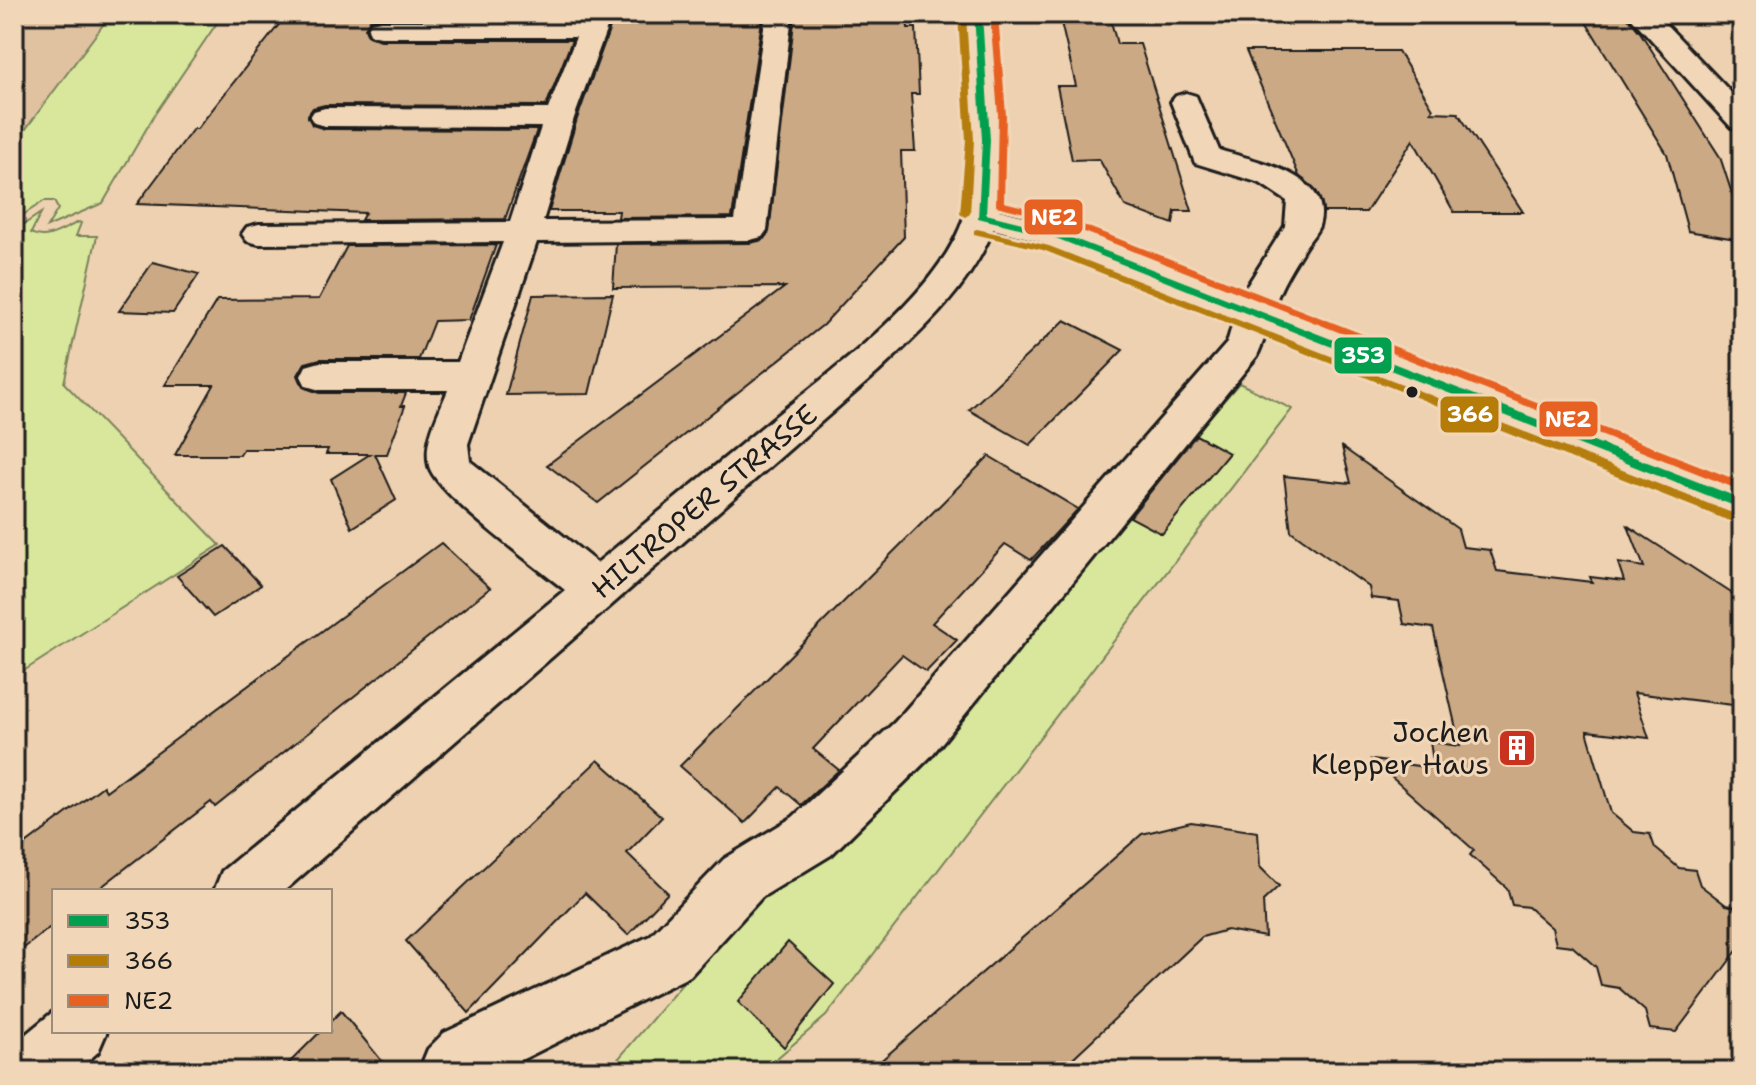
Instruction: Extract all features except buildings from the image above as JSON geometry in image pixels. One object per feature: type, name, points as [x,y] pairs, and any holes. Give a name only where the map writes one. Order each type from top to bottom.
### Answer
[{"type":"street","points":[[259,234],[750,230],[779,14]]},
{"type":"street","name":"HILTROPER STRASSE","points":[[244,889],[905,326],[956,266],[981,216],[988,168],[978,14]]},
{"type":"street","points":[[1641,14],[1742,121]]},
{"type":"street","points":[[381,29],[597,21],[559,118],[523,233],[448,444],[450,467],[467,485],[598,590]]},
{"type":"street","points":[[450,1071],[466,1055],[670,956],[743,878],[812,836],[913,739],[1244,347],[1262,287],[1302,226],[1303,197],[1271,176],[1206,156],[1186,102]]},
{"type":"street","points":[[325,117],[559,118]]},
{"type":"street","points":[[981,216],[1051,233],[1742,504]]},
{"type":"street","points":[[320,376],[473,376]]},
{"type":"street","points":[[29,1071],[75,1033]]},
{"type":"shaded area","points":[[14,14],[109,14],[14,148]]},
{"type":"green space","points":[[111,14],[223,14],[155,114],[103,203],[47,227],[58,209],[54,201],[44,201],[14,221],[14,145]]},
{"type":"green space","points":[[41,213],[31,233],[49,235],[79,222],[76,236],[97,236],[64,383],[220,545],[14,677],[14,231]]},
{"type":"green space","points":[[1239,383],[1292,409],[826,1016],[762,1071],[608,1071],[752,902],[840,846]]},
{"type":"transit line","name":"353","points":[[978,14],[986,140],[981,216]]},
{"type":"transit line","name":"NE2","points":[[994,14],[1002,115],[999,204],[1057,218],[1742,487]]},
{"type":"transit line","name":"366","points":[[962,16],[970,140],[965,214]]},
{"type":"transit line","name":"353","points":[[981,216],[1051,233],[1742,504]]},
{"type":"transit line","name":"366","points":[[977,232],[1046,248],[1736,519]]},
{"type":"place","name":"Jochen Klepper Haus","points":[[1517,748]]}]
